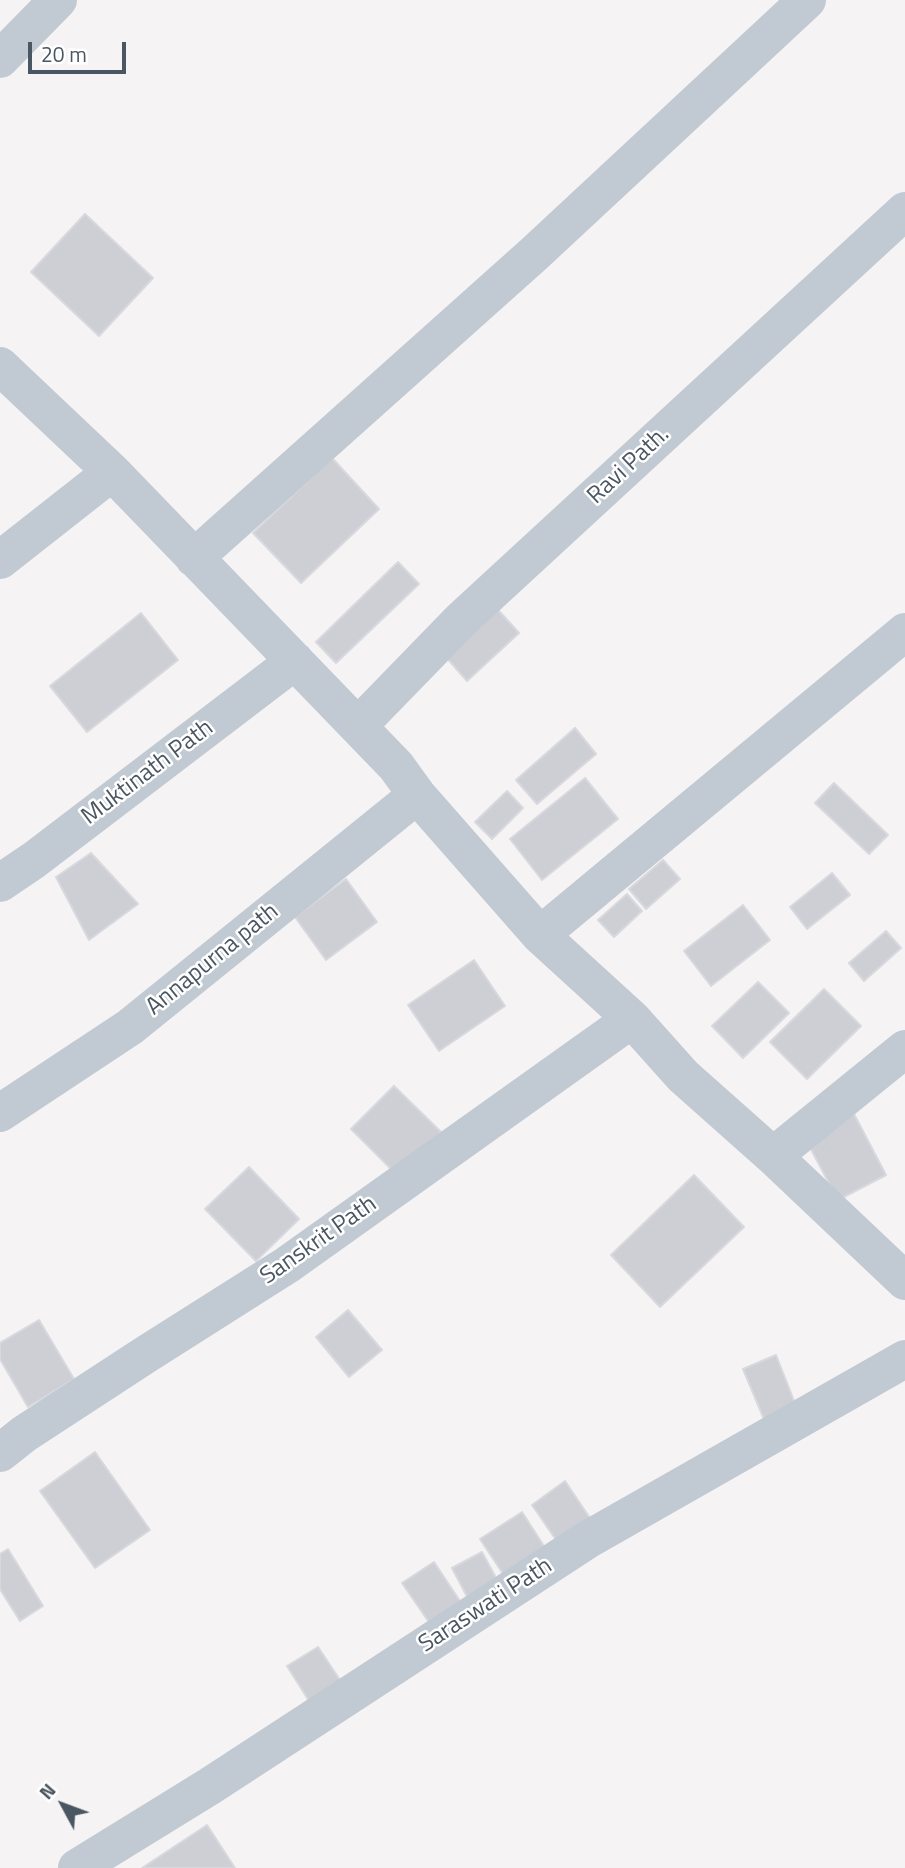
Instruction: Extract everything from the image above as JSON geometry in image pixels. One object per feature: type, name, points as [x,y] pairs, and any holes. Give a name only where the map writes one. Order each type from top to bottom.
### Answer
[{"type":"street","points":[[0,59],[58,0]]},
{"type":"street","points":[[194,558],[534,254],[807,0]]},
{"type":"street","name":"Ravi Path.","points":[[358,726],[461,620],[905,211]]},
{"type":"street","points":[[0,366],[112,472],[397,766],[417,795],[540,935],[632,1019],[683,1076],[773,1156],[905,1281]]},
{"type":"street","points":[[0,560],[112,472]]},
{"type":"street","points":[[540,935],[905,632]]},
{"type":"street","name":"Muktinath Path","points":[[0,883],[295,661]]},
{"type":"street","name":"Annapurna path","points":[[0,1113],[130,1027],[417,795]]},
{"type":"street","name":"Sanskrit Path","points":[[0,1453],[24,1434],[123,1369],[287,1265],[632,1019]]},
{"type":"street","points":[[773,1156],[905,1049]]},
{"type":"street","name":"Saraswati Path","points":[[76,1868],[210,1786],[587,1540],[905,1359]]},
{"type":"building","points":[[85,214],[153,278],[99,336],[31,272]]},
{"type":"building","points":[[332,458],[379,509],[301,583],[253,533]]},
{"type":"building","points":[[398,562],[419,584],[336,663],[316,642]]},
{"type":"building","points":[[490,601],[519,633],[467,681],[438,648]]},
{"type":"building","points":[[141,613],[178,660],[87,732],[50,686]]},
{"type":"building","points":[[575,728],[596,754],[537,804],[516,780]]},
{"type":"building","points":[[585,778],[618,819],[542,880],[510,839]]},
{"type":"building","points":[[834,783],[888,835],[869,854],[815,803]]},
{"type":"building","points":[[507,791],[523,808],[492,839],[475,822]]},
{"type":"building","points":[[91,853],[138,904],[89,940],[56,877]]},
{"type":"building","points":[[663,860],[680,879],[646,909],[629,889]]},
{"type":"building","points":[[832,873],[850,895],[807,929],[790,907]]},
{"type":"building","points":[[346,879],[377,922],[326,960],[295,917]]},
{"type":"building","points":[[627,894],[642,911],[614,937],[598,920]]},
{"type":"building","points":[[743,905],[770,940],[711,986],[684,951]]},
{"type":"building","points":[[886,931],[901,948],[864,981],[849,963]]},
{"type":"building","points":[[474,960],[505,1006],[439,1051],[408,1005]]},
{"type":"building","points":[[758,982],[789,1013],[743,1058],[712,1026]]},
{"type":"building","points":[[824,989],[861,1026],[807,1079],[770,1042]]},
{"type":"building","points":[[394,1086],[441,1132],[398,1176],[351,1129]]},
{"type":"building","points":[[854,1114],[886,1175],[838,1200],[806,1140]]},
{"type":"building","points":[[249,1167],[299,1219],[256,1261],[205,1209]]},
{"type":"building","points":[[694,1175],[744,1227],[660,1307],[611,1255]]},
{"type":"building","points":[[348,1310],[382,1350],[349,1377],[316,1337]]},
{"type":"building","points":[[39,1320],[74,1379],[28,1407],[0,1359],[0,1343]]},
{"type":"building","points":[[776,1355],[798,1411],[766,1424],[743,1369]]},
{"type":"building","points":[[95,1452],[150,1530],[95,1568],[40,1491]]},
{"type":"building","points":[[565,1481],[596,1527],[563,1550],[532,1505]]},
{"type":"building","points":[[522,1512],[553,1560],[511,1586],[480,1539]]},
{"type":"building","points":[[8,1549],[43,1606],[20,1621],[0,1589],[0,1554]]},
{"type":"building","points":[[482,1552],[501,1587],[471,1604],[452,1568]]},
{"type":"building","points":[[434,1562],[466,1610],[435,1631],[402,1583]]},
{"type":"building","points":[[318,1647],[348,1692],[316,1712],[287,1666]]},
{"type":"building","points":[[207,1825],[235,1868],[142,1868]]}]
